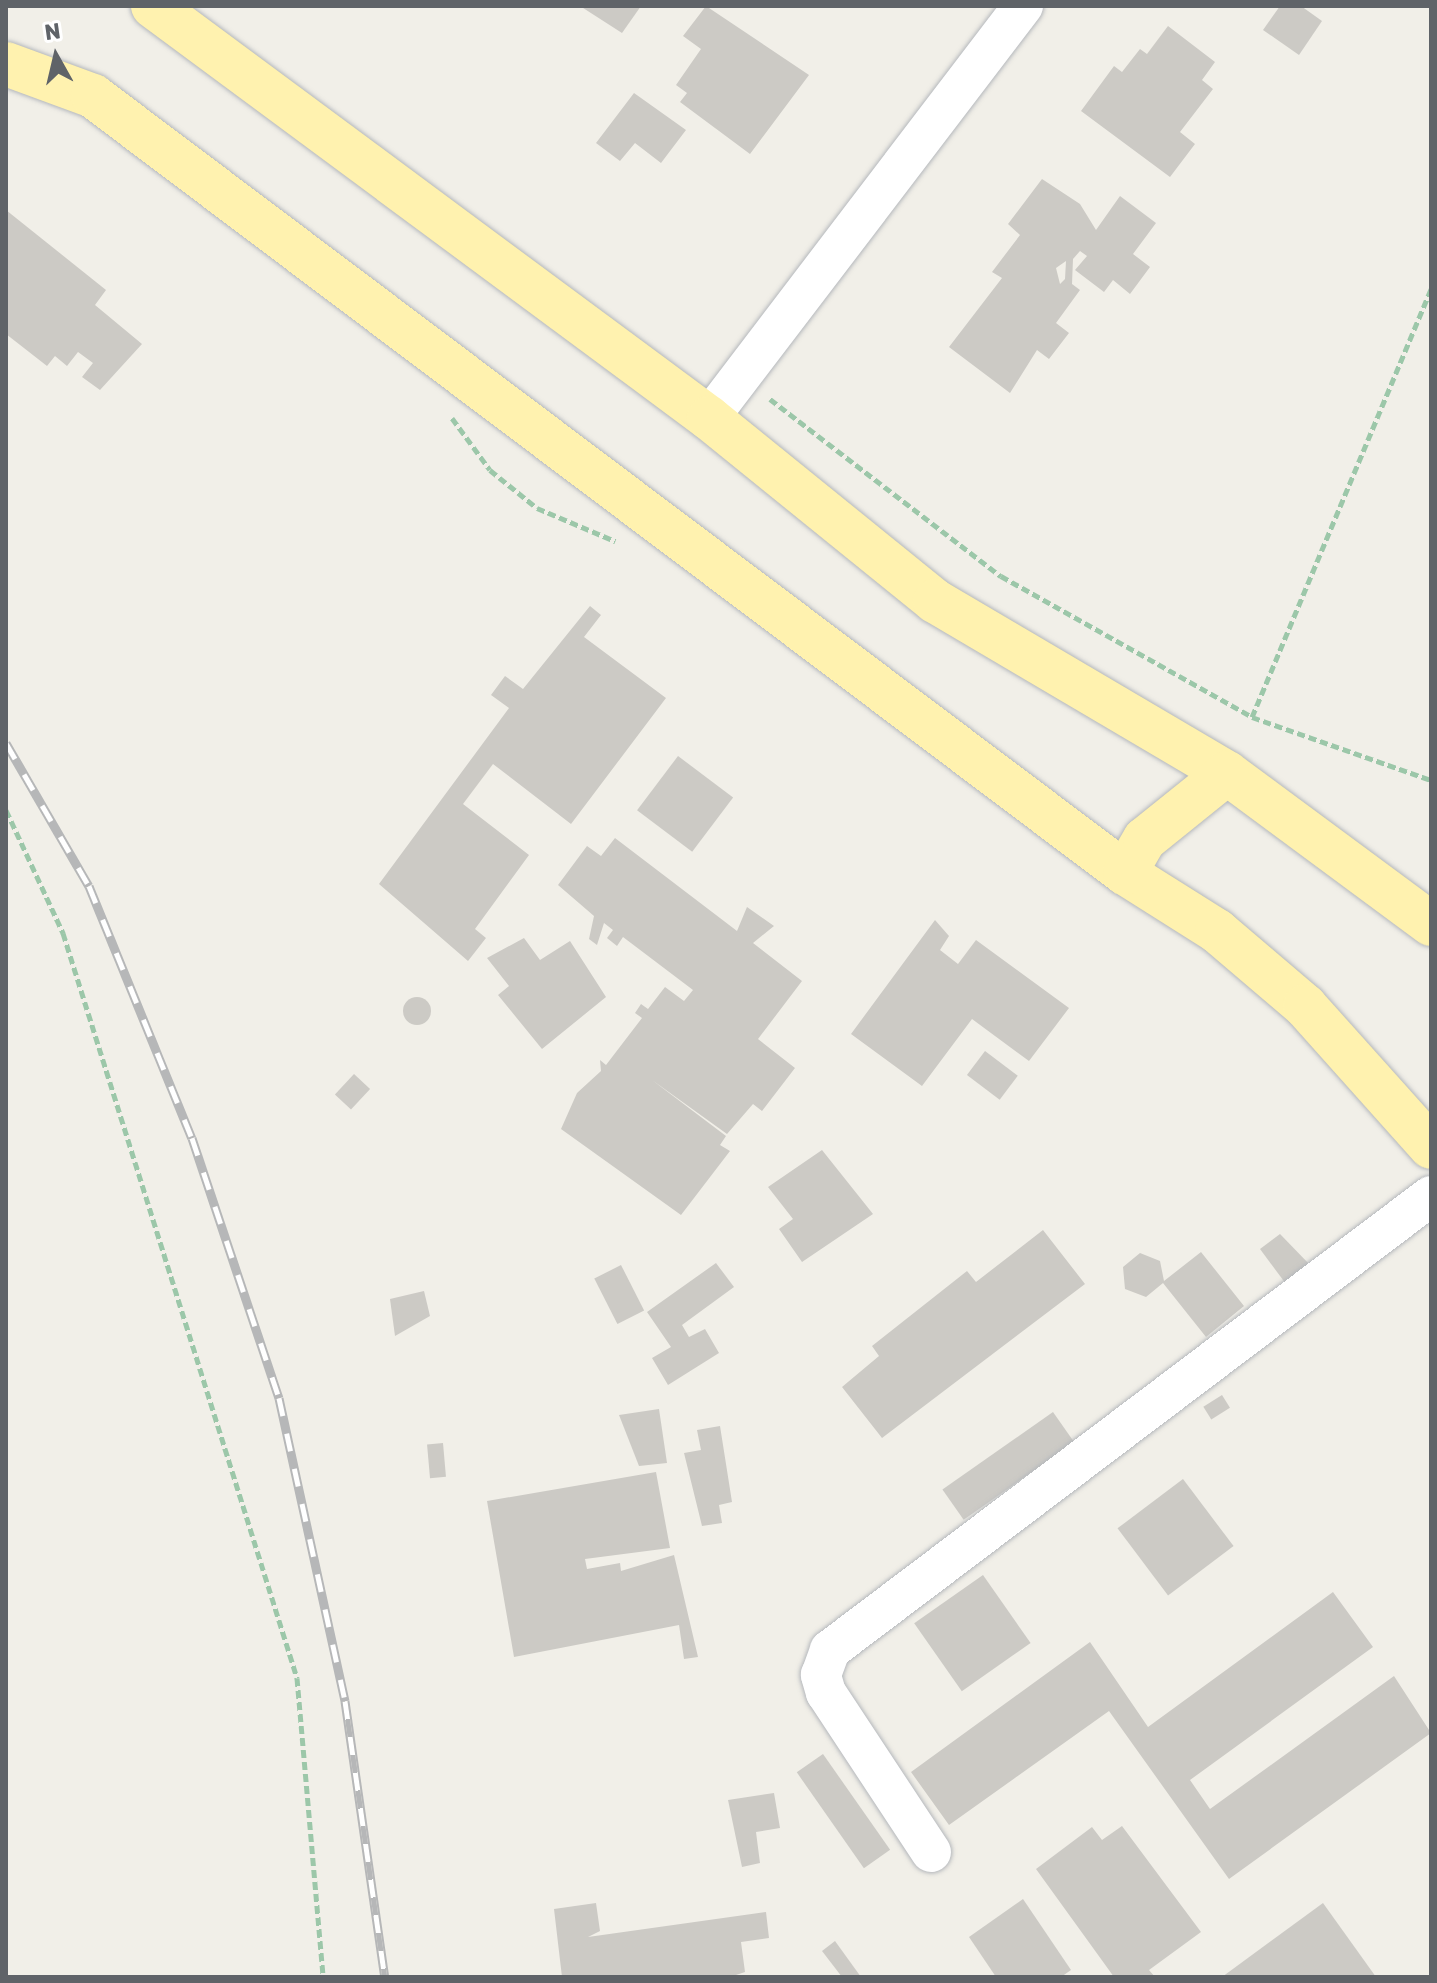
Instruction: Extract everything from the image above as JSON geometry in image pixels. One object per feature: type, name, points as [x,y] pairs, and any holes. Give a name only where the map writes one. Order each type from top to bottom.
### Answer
[{"type":"main road","points":[[153,6],[709,418],[935,601],[1227,773],[1431,923]]},
{"type":"main road","points":[[6,64],[93,96],[1125,873],[1217,931],[1305,1006],[1431,1147]]},
{"type":"main road","points":[[1125,873],[1145,839],[1227,773]]},
{"type":"street","points":[[709,418],[1023,6]]},
{"type":"street","points":[[931,1852],[826,1693],[821,1675],[830,1650],[1431,1196]]},
{"type":"path","points":[[1252,717],[1431,289]]},
{"type":"path","points":[[740,376],[1001,576],[1252,717],[1431,780]]},
{"type":"path","points":[[6,810],[63,933],[297,1678],[323,1977]]},
{"type":"building","points":[[580,6],[641,6],[622,33]]},
{"type":"building","points":[[706,6],[809,75],[750,154],[680,102],[687,93],[676,85],[701,49],[683,36]]},
{"type":"building","points":[[1280,6],[1301,6],[1322,21],[1299,55],[1263,30]]},
{"type":"building","points":[[1168,26],[1215,62],[1202,80],[1213,89],[1180,132],[1195,144],[1170,177],[1081,111],[1114,66],[1122,72],[1140,49],[1147,54]]},
{"type":"building","points":[[634,93],[686,130],[661,163],[635,143],[620,161],[596,143]]},
{"type":"building","points":[[1042,179],[1080,204],[1096,230],[1120,196],[1156,223],[1133,254],[1150,267],[1130,294],[1113,280],[1104,292],[1075,270],[1087,256],[1080,251],[1073,259],[1072,284],[1080,290],[1056,323],[1069,333],[1049,359],[1037,350],[1010,393],[949,347],[1002,278],[992,272],[1020,235],[1008,224]],"holes":[[[1066,261],[1065,279],[1060,284],[1056,268]]]},
{"type":"building","points":[[6,210],[106,290],[95,305],[142,344],[100,390],[82,377],[93,363],[78,352],[67,366],[55,356],[47,366],[6,334]]},
{"type":"building","points":[[590,606],[601,615],[584,637],[666,698],[571,824],[493,764],[463,804],[529,855],[475,929],[486,938],[468,961],[379,884],[509,708],[491,695],[505,676],[523,689]]},
{"type":"building","points":[[678,756],[733,798],[692,852],[637,810]]},
{"type":"building","points":[[615,838],[737,931],[747,907],[774,926],[753,943],[802,981],[758,1039],[795,1068],[762,1111],[753,1104],[727,1134],[652,1080],[726,1136],[720,1145],[730,1151],[681,1215],[561,1129],[577,1093],[601,1071],[600,1060],[606,1065],[642,1018],[635,1013],[641,1004],[648,1009],[665,987],[684,1001],[693,990],[623,937],[617,946],[607,938],[613,930],[604,923],[597,945],[589,939],[594,916],[558,885],[587,846],[601,856]]},
{"type":"building","points":[[935,920],[949,936],[940,950],[958,964],[976,940],[1069,1008],[1029,1061],[972,1019],[922,1086],[851,1034]]},
{"type":"building","points":[[524,938],[540,960],[570,941],[606,997],[542,1049],[498,995],[509,986],[487,958]]},
{"type":"building","points":[[417,997],[427,1001],[431,1011],[427,1021],[417,1025],[407,1021],[403,1011],[407,1001]]},
{"type":"building","points":[[985,1051],[1018,1076],[1000,1100],[967,1075]]},
{"type":"building","points":[[354,1074],[370,1089],[351,1109],[335,1094]]},
{"type":"building","points":[[822,1150],[873,1214],[802,1262],[779,1229],[793,1219],[768,1187]]},
{"type":"building","points":[[1043,1230],[1085,1284],[882,1438],[842,1387],[879,1356],[872,1346],[967,1271],[976,1282]]},
{"type":"building","points":[[1280,1234],[1311,1266],[1286,1284],[1260,1249]]},
{"type":"building","points":[[1201,1252],[1244,1306],[1206,1337],[1163,1283],[1146,1297],[1125,1289],[1123,1267],[1140,1253],[1160,1261],[1164,1281]]},
{"type":"building","points":[[716,1263],[734,1287],[682,1325],[689,1337],[705,1329],[719,1353],[668,1385],[652,1358],[671,1347],[647,1312]]},
{"type":"building","points":[[621,1265],[644,1310],[617,1324],[594,1279]]},
{"type":"building","points":[[424,1291],[430,1316],[395,1336],[390,1299]]},
{"type":"building","points":[[1222,1395],[1230,1408],[1211,1419],[1203,1407]]},
{"type":"building","points":[[659,1409],[667,1463],[639,1466],[619,1415]]},
{"type":"building","points":[[1053,1412],[1074,1442],[964,1520],[942,1489]]},
{"type":"building","points":[[720,1426],[732,1502],[719,1505],[722,1523],[702,1526],[684,1453],[701,1450],[697,1430]]},
{"type":"building","points":[[443,1443],[446,1477],[430,1478],[427,1444]]},
{"type":"building","points":[[656,1472],[670,1548],[585,1559],[587,1569],[620,1563],[621,1571],[674,1555],[698,1657],[684,1659],[679,1625],[514,1657],[487,1501]]},
{"type":"building","points":[[1183,1479],[1234,1546],[1168,1595],[1118,1528]]},
{"type":"building","points":[[983,1575],[1031,1643],[962,1691],[914,1623]]},
{"type":"building","points":[[1333,1592],[1373,1647],[1190,1780],[1210,1809],[1394,1676],[1431,1733],[1229,1879],[1109,1711],[949,1825],[911,1772],[1090,1642],[1148,1727]]},
{"type":"building","points":[[823,1754],[890,1850],[864,1868],[797,1772]]},
{"type":"building","points":[[774,1793],[780,1828],[756,1832],[760,1863],[742,1867],[728,1800]]},
{"type":"building","points":[[1122,1826],[1201,1932],[1149,1970],[1155,1977],[1114,1977],[1036,1869],[1092,1827],[1102,1840]]},
{"type":"building","points":[[1023,1899],[1071,1970],[1061,1977],[996,1977],[969,1937]]},
{"type":"building","points":[[596,1903],[600,1931],[588,1937],[766,1912],[769,1938],[741,1942],[745,1972],[730,1977],[562,1977],[554,1909]]},
{"type":"building","points":[[1323,1903],[1376,1977],[1222,1977]]},
{"type":"building","points":[[835,1941],[861,1977],[842,1977],[822,1951]]},
{"type":"railway","points":[[6,743],[89,886],[192,1138],[279,1398],[345,1701],[385,1977]]}]
